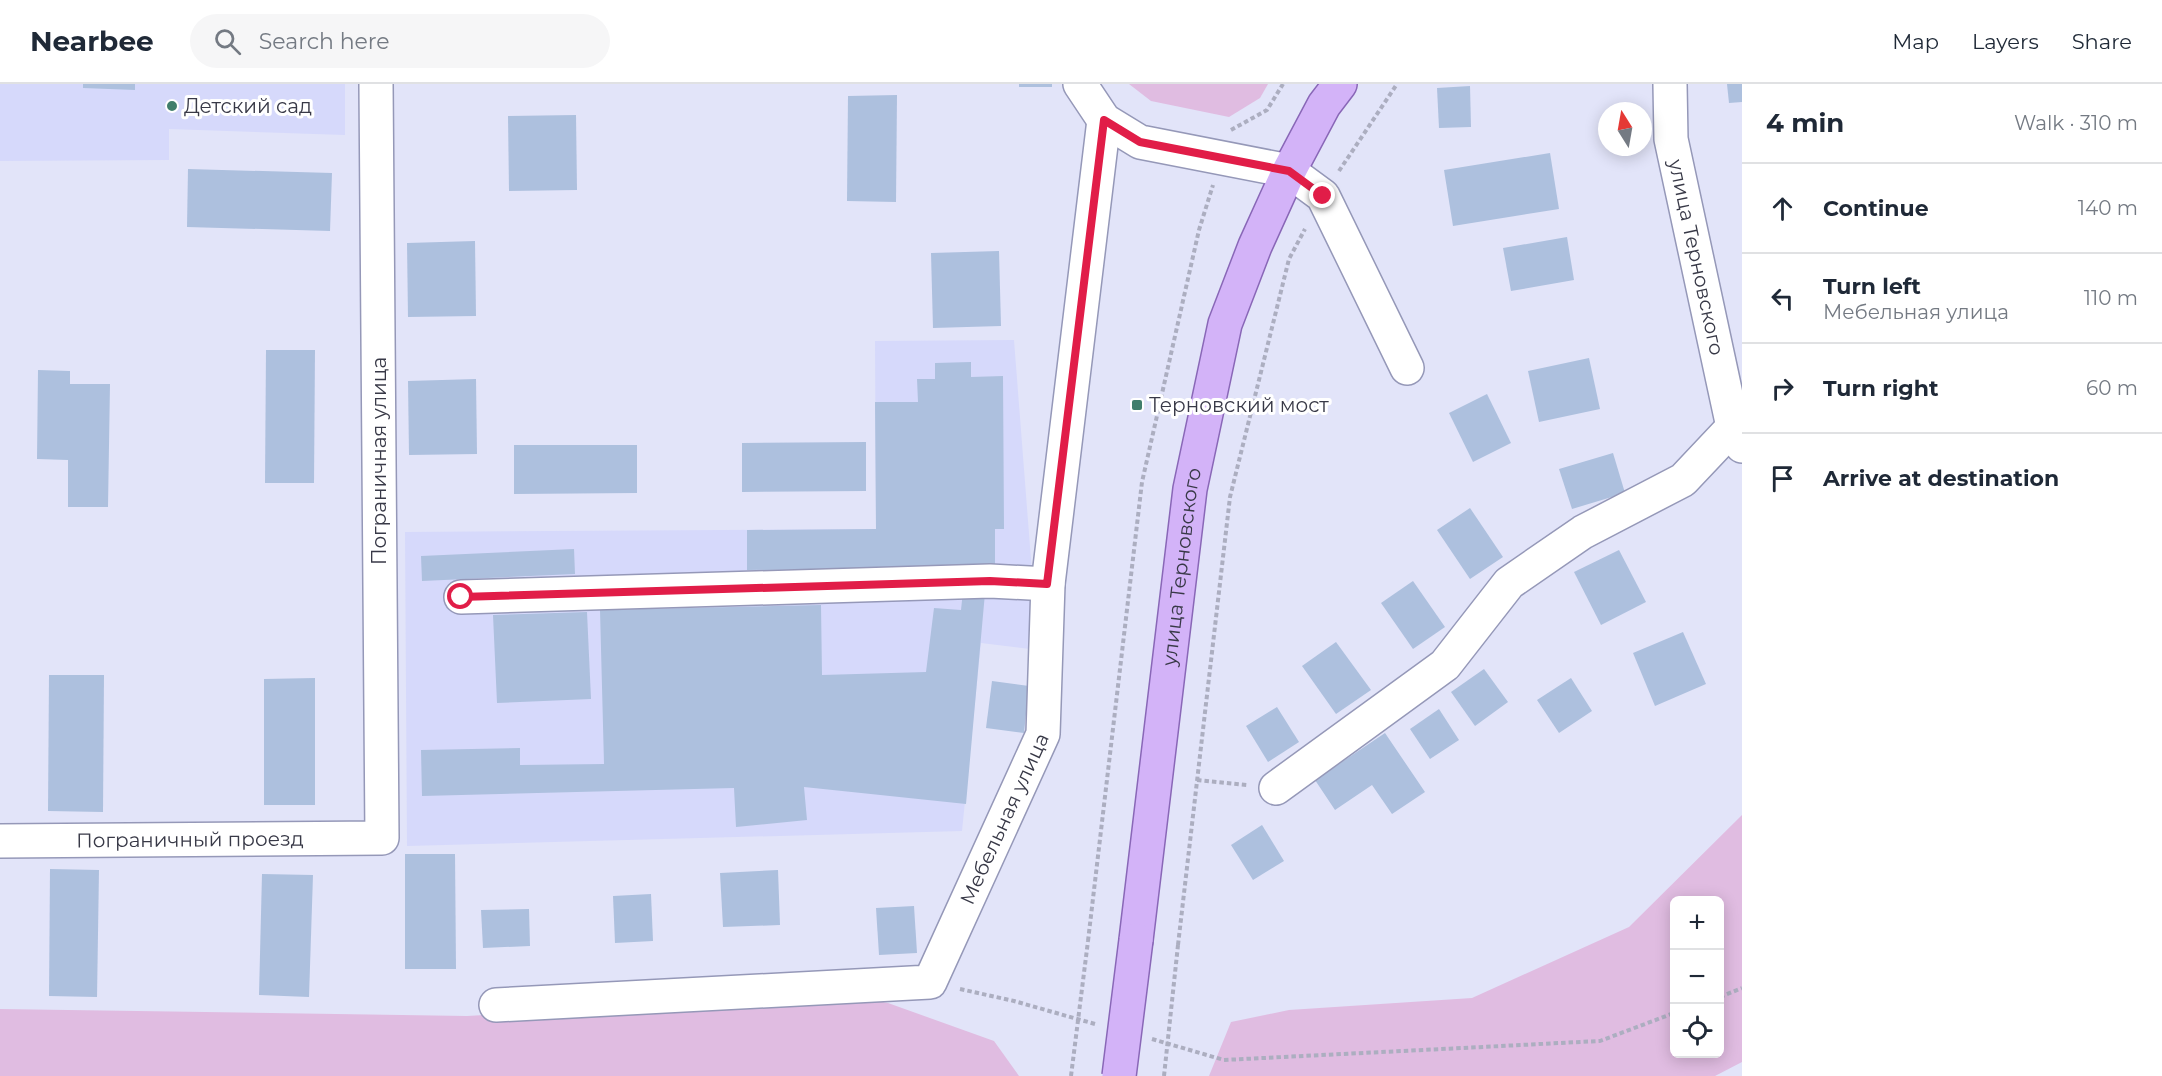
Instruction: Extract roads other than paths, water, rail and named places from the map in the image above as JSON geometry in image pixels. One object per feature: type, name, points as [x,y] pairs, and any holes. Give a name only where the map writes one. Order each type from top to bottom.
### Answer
[{"type":"main road","name":"улица Терновского","points":[[1119,1076],[1190,489],[1225,324],[1255,246],[1289,171],[1324,105],[1340,84]]},
{"type":"street","name":"Пограничная улица","points":[[376,84],[382,838]]},
{"type":"street","points":[[1080,84],[1104,120],[1140,142],[1289,171],[1323,196],[1407,368]]},
{"type":"street","name":"улица Терновского","points":[[1276,788],[1445,665],[1509,584],[1583,532],[1683,480],[1737,437],[1730,360],[1671,139],[1670,84]]},
{"type":"street","name":"Мебельная улица","points":[[495,1005],[930,982],[1043,734],[1047,584],[1104,120]]},
{"type":"street","points":[[461,597],[990,581],[1047,584]]},
{"type":"street","name":"Пограничный проезд","points":[[0,841],[382,838]]},
{"type":"place","name":"Детский сад","points":[[172,106]]},
{"type":"place","name":"Терновский мост","points":[[1137,405]]}]
